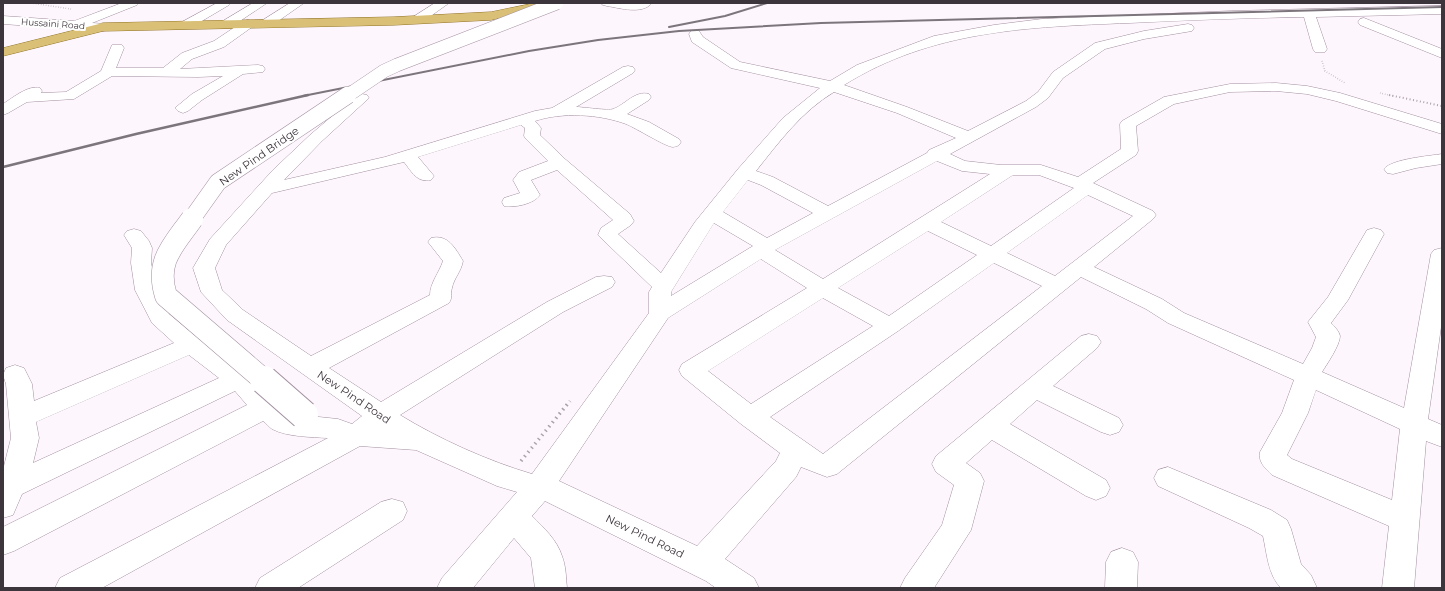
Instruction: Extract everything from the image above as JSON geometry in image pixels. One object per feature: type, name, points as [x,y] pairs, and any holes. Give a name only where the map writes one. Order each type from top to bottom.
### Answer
[{"type":"main road","points":[[3,52],[103,27],[417,20],[491,16],[533,8],[550,3]]},
{"type":"street","points":[[73,25],[133,3]]},
{"type":"street","points":[[186,25],[225,3]]},
{"type":"street","points":[[227,24],[261,3]]},
{"type":"street","points":[[267,23],[298,3]]},
{"type":"street","points":[[417,20],[443,3]]},
{"type":"street","name":"New Pind Bridge","points":[[347,432],[304,414],[166,296],[162,283],[162,269],[169,251],[218,182],[384,71],[557,3]]},
{"type":"street","points":[[607,3],[636,7],[646,3]]},
{"type":"street","points":[[1430,3],[1442,9]]},
{"type":"street","points":[[660,314],[660,292],[702,226],[744,173],[789,121],[820,94],[832,86],[862,68],[902,52],[939,39],[994,29],[1042,23],[1442,9]]},
{"type":"street","points":[[1302,13],[1320,49]]},
{"type":"street","points":[[453,588],[539,487],[660,314],[764,248],[935,154],[1031,104],[1043,95],[1058,75],[1100,46],[1144,35],[1180,29],[1267,21],[1302,13]]},
{"type":"street","name":"Hussaini Road","points":[[3,20],[103,27]]},
{"type":"street","points":[[1350,23],[1442,20]]},
{"type":"street","points":[[1364,22],[1442,54]]},
{"type":"street","points":[[166,73],[187,56],[219,44],[248,24]]},
{"type":"street","points":[[695,34],[697,39],[736,65],[832,86],[902,110],[968,137]]},
{"type":"street","points":[[108,72],[118,48]]},
{"type":"street","points":[[3,110],[29,94],[69,96],[108,72],[198,73],[258,69]]},
{"type":"street","points":[[183,108],[197,97],[241,70]]},
{"type":"street","points":[[556,112],[628,70]]},
{"type":"street","points":[[750,417],[890,326],[992,254],[1130,151],[1128,124],[1169,100],[1230,88],[1276,87],[1307,90],[1340,97],[1442,129]]},
{"type":"street","points":[[615,115],[644,97]]},
{"type":"street","name":"New Pind Road","points":[[362,98],[316,138],[266,189],[217,243],[204,268],[212,292],[235,315],[380,415],[419,440],[507,478],[556,492],[717,572],[743,588]]},
{"type":"street","points":[[266,189],[374,165],[540,114],[556,112],[599,112],[615,115],[644,126],[673,142]]},
{"type":"street","points":[[524,120],[533,126],[534,130],[532,136],[559,163],[623,218],[624,221],[608,232],[608,235],[663,286]]},
{"type":"street","points":[[935,154],[962,166],[1009,170],[1041,170],[1083,186],[1146,215],[827,466],[814,462],[750,417],[691,370],[927,223],[1009,170]]},
{"type":"street","points":[[407,156],[424,176]]},
{"type":"street","points":[[1393,169],[1414,162],[1442,159]]},
{"type":"street","points":[[511,202],[531,194],[522,180],[525,176],[559,163]]},
{"type":"street","points":[[744,173],[767,181],[827,213]]},
{"type":"street","points":[[712,214],[822,288],[890,326]]},
{"type":"street","points":[[927,223],[1057,286]]},
{"type":"street","points":[[1374,234],[1337,300],[1319,322],[1321,327],[1326,331],[1328,337],[1324,348],[1308,376],[1295,413],[1274,452],[1273,458],[1282,467],[1405,519]]},
{"type":"street","points":[[134,235],[142,248],[141,263],[146,290],[160,318],[191,345],[238,379],[265,408],[282,422],[301,426],[419,440]]},
{"type":"street","points":[[310,367],[441,298],[440,290],[443,280],[450,273],[453,261],[438,242]]},
{"type":"street","points":[[1398,588],[1414,425],[1441,254]]},
{"type":"street","points":[[1080,268],[1154,304],[1176,318],[1442,437]]},
{"type":"street","points":[[71,588],[347,432],[380,415],[555,307],[604,282]]},
{"type":"street","points":[[916,588],[956,530],[970,481],[946,464],[1089,342]]},
{"type":"street","points":[[7,496],[18,468],[25,438],[15,396],[191,345]]},
{"type":"street","points":[[7,496],[238,379]]},
{"type":"street","points":[[1034,388],[1110,425]]},
{"type":"street","points":[[3,542],[265,408]]},
{"type":"street","points":[[991,426],[1096,488]]},
{"type":"street","points":[[701,564],[786,469],[796,449]]},
{"type":"street","points":[[1168,478],[1260,519],[1276,528],[1287,572],[1303,587]]},
{"type":"street","points":[[271,588],[392,511]]},
{"type":"street","points":[[514,516],[541,546],[547,557],[551,588]]},
{"type":"path","points":[[31,3],[74,9]]},
{"type":"path","points":[[1320,49],[1320,57],[1325,71],[1349,85]]},
{"type":"path","points":[[1379,93],[1442,106]]},
{"type":"railway","points":[[669,27],[725,16],[767,3]]},
{"type":"railway","points":[[308,95],[529,51],[598,40],[679,31],[821,23],[1442,7]]},
{"type":"railway","points":[[3,167],[136,134],[308,95]]},
{"type":"railway","points":[[303,96],[308,95]]}]
